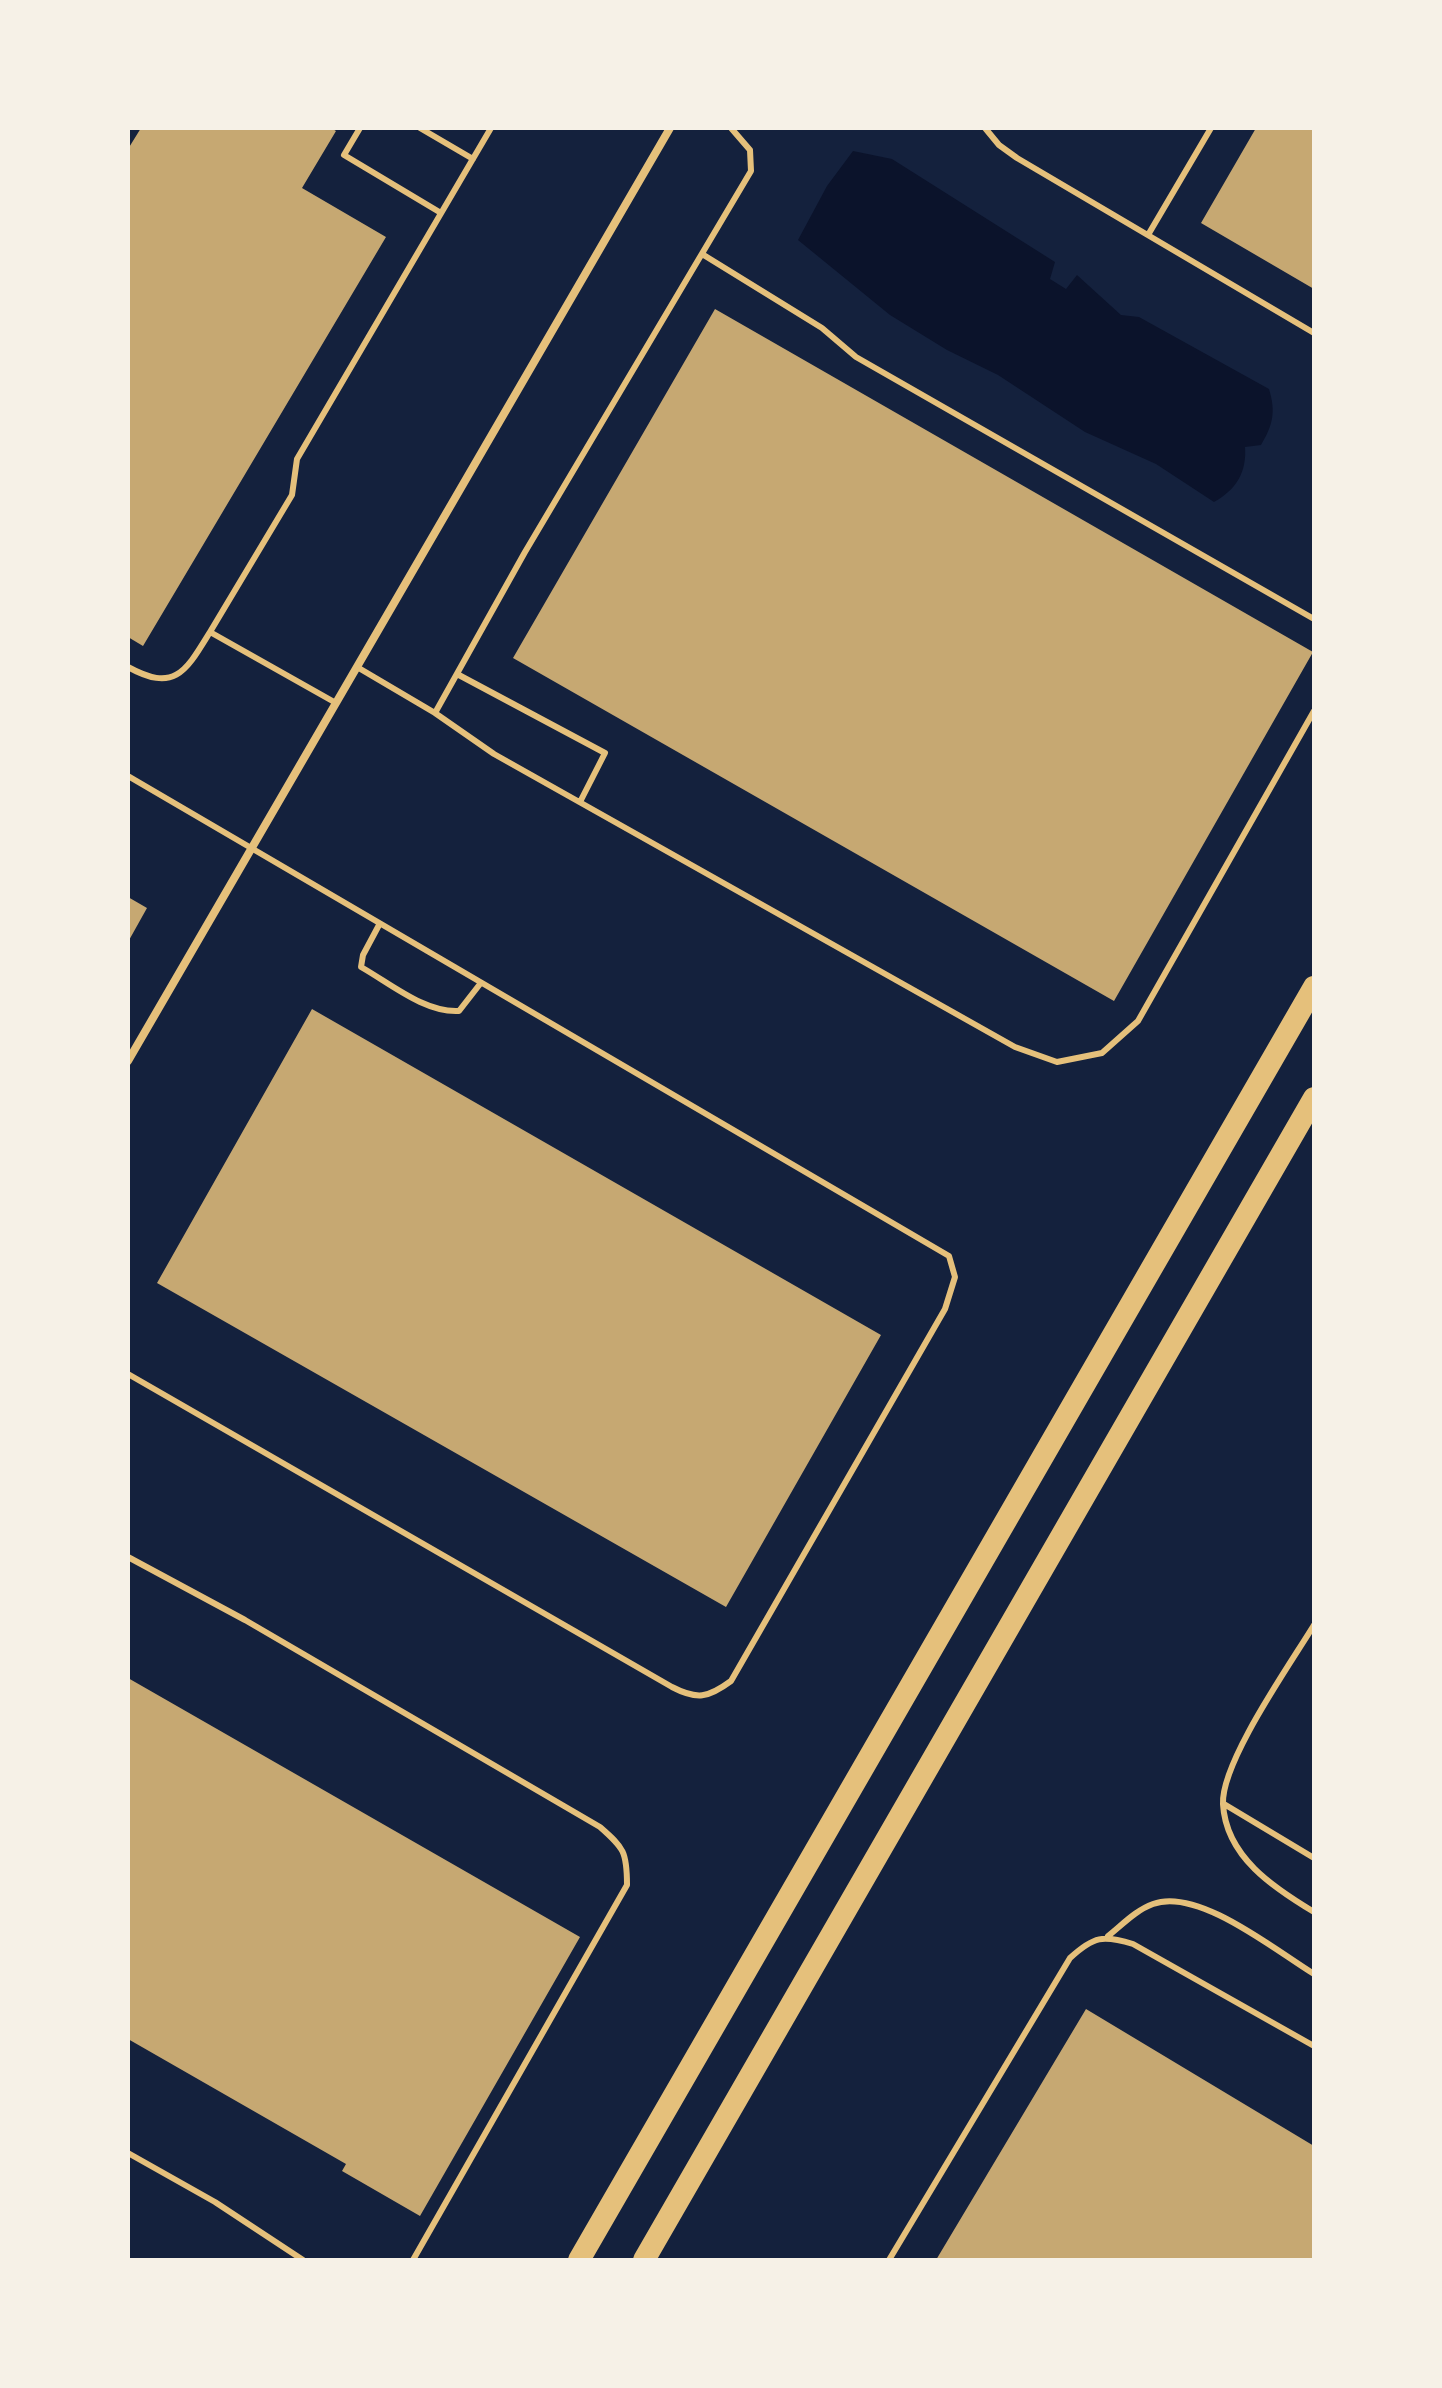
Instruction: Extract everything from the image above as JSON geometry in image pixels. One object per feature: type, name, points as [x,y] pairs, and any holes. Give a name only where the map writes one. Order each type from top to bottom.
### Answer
[{"type":"highway","points":[[579,2260],[1314,987]]},
{"type":"highway","points":[[644,2260],[1314,1098]]},
{"type":"street","points":[[128,1061],[670,128]]},
{"type":"lane","points":[[360,128],[344,155],[441,213]]},
{"type":"lane","points":[[420,128],[473,159]]},
{"type":"lane","points":[[128,667],[154,680],[174,679],[192,662],[292,495],[297,459],[491,128]]},
{"type":"lane","points":[[435,713],[751,171],[750,150],[731,128]]},
{"type":"lane","points":[[985,128],[999,145],[1017,158],[1314,333]]},
{"type":"lane","points":[[1148,235],[1211,128]]},
{"type":"lane","points":[[702,254],[812,321],[856,357],[1314,619]]},
{"type":"lane","points":[[210,632],[336,703]]},
{"type":"lane","points":[[357,667],[435,713],[494,754],[1015,1047],[1057,1062],[1102,1053],[1138,1021],[1314,711]]},
{"type":"lane","points":[[457,674],[605,753],[580,802]]},
{"type":"lane","points":[[128,776],[949,1256],[955,1277],[945,1309],[731,1681],[711,1696],[692,1697],[128,1374]]},
{"type":"lane","points":[[379,925],[363,955],[361,967],[384,981],[441,1012],[459,1011],[480,984]]},
{"type":"lane","points":[[128,1557],[245,1620],[600,1827],[620,1844],[627,1858],[627,1885],[413,2260]]},
{"type":"lane","points":[[1314,1625],[1256,1720],[1229,1776],[1223,1804],[1245,1859],[1270,1886],[1314,1912]]},
{"type":"lane","points":[[1223,1804],[1314,1858]]},
{"type":"lane","points":[[889,2260],[1070,1958],[1086,1944],[1107,1936],[1154,1903],[1182,1900],[1215,1913],[1314,1974]]},
{"type":"lane","points":[[1107,1936],[1133,1944],[1314,2046]]},
{"type":"lane","points":[[128,2153],[215,2202],[303,2260]]},
{"type":"water","points":[[853,151],[892,159],[1055,262],[1050,279],[1066,289],[1077,275],[1121,315],[1139,317],[1269,389],[1273,412],[1271,425],[1261,445],[1245,447],[1242,472],[1234,486],[1214,502],[1156,464],[1085,432],[998,375],[947,350],[890,315],[798,240],[827,186]]},
{"type":"building","points":[[141,128],[331,128],[336,131],[302,188],[386,237],[143,646],[128,637],[128,149]]},
{"type":"building","points":[[1256,128],[1314,128],[1314,289],[1201,223]]},
{"type":"building","points":[[715,309],[1313,652],[1114,1001],[513,658]]},
{"type":"building","points":[[128,897],[147,908],[128,942]]},
{"type":"building","points":[[312,1009],[881,1335],[726,1607],[157,1283]]},
{"type":"building","points":[[128,1678],[580,1937],[420,2216],[342,2171],[346,2164],[128,2039]]},
{"type":"building","points":[[1086,2009],[1314,2146],[1314,2260],[936,2260]]}]
